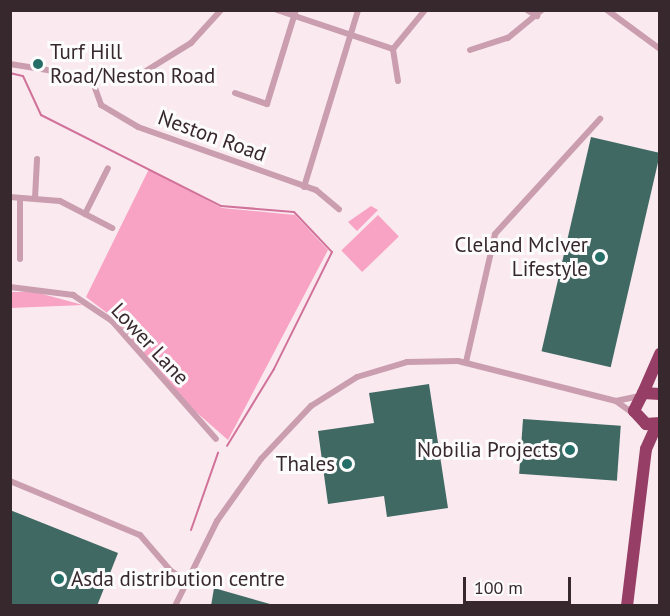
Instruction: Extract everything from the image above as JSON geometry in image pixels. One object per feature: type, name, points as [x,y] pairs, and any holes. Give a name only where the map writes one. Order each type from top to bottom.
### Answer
[{"type":"highway","points":[[658,361],[660,381]]},
{"type":"highway","points":[[646,449],[638,419],[641,395],[658,361]]},
{"type":"highway","points":[[641,395],[660,394]]},
{"type":"highway","points":[[627,606],[646,449],[658,424],[638,419]]},
{"type":"street","points":[[10,64],[91,77],[141,74],[191,43],[221,10]]},
{"type":"street","points":[[277,10],[295,13],[393,49]]},
{"type":"street","points":[[304,187],[358,10]]},
{"type":"street","points":[[398,81],[393,49],[425,10]]},
{"type":"street","points":[[527,10],[539,13]]},
{"type":"street","points":[[607,10],[660,49]]},
{"type":"street","points":[[235,93],[267,104],[295,13]]},
{"type":"street","points":[[470,50],[508,38],[539,13]]},
{"type":"street","name":"Neston Road","points":[[91,77],[101,105],[138,127],[304,187],[339,209]]},
{"type":"street","points":[[466,362],[495,234],[600,119]]},
{"type":"street","points":[[35,198],[37,159]]},
{"type":"street","points":[[85,214],[108,168]]},
{"type":"street","points":[[10,197],[60,201],[112,228]]},
{"type":"street","points":[[20,198],[20,259]]},
{"type":"street","name":"Lower Lane","points":[[10,288],[73,296],[112,321],[212,438]]},
{"type":"street","points":[[175,606],[185,579],[242,483],[320,399],[387,366],[466,362],[616,401],[638,419]]},
{"type":"street","points":[[616,401],[641,395]]},
{"type":"street","points":[[10,481],[140,535],[171,571],[185,579]]},
{"type":"shaded area","points":[[149,169],[222,208],[295,215],[328,250],[228,440],[179,397],[115,319],[86,297]]},
{"type":"shaded area","points":[[371,206],[378,210],[357,231],[348,222]]},
{"type":"shaded area","points":[[378,215],[399,237],[362,272],[341,250]]},
{"type":"shaded area","points":[[11,292],[35,292],[83,305],[11,308]]},
{"type":"building","name":"Cleland McIver Lifestyle","points":[[591,137],[660,153],[611,367],[542,351]]},
{"type":"building","points":[[429,384],[448,508],[387,517],[384,496],[328,504],[318,431],[374,423],[369,393]]},
{"type":"building","name":"Nobilia Projects","points":[[523,419],[621,426],[617,481],[519,474]]},
{"type":"building","name":"Asda distribution centre","points":[[10,510],[118,553],[97,606],[10,606]]},
{"type":"building","points":[[214,588],[270,604],[270,606],[211,606]]},
{"type":"waterway","points":[[10,73],[23,76],[41,115],[221,206],[294,212],[332,252],[274,369],[227,446]]},
{"type":"waterway","points":[[191,530],[218,453]]},
{"type":"place","name":"Turf Hill Road/Neston Road","points":[[38,64]]},
{"type":"place","name":"Cleland McIver Lifestyle","points":[[600,257]]},
{"type":"place","name":"Nobilia Projects","points":[[570,450]]},
{"type":"place","name":"Thales","points":[[347,464]]},
{"type":"place","name":"Asda distribution centre","points":[[59,579]]}]
